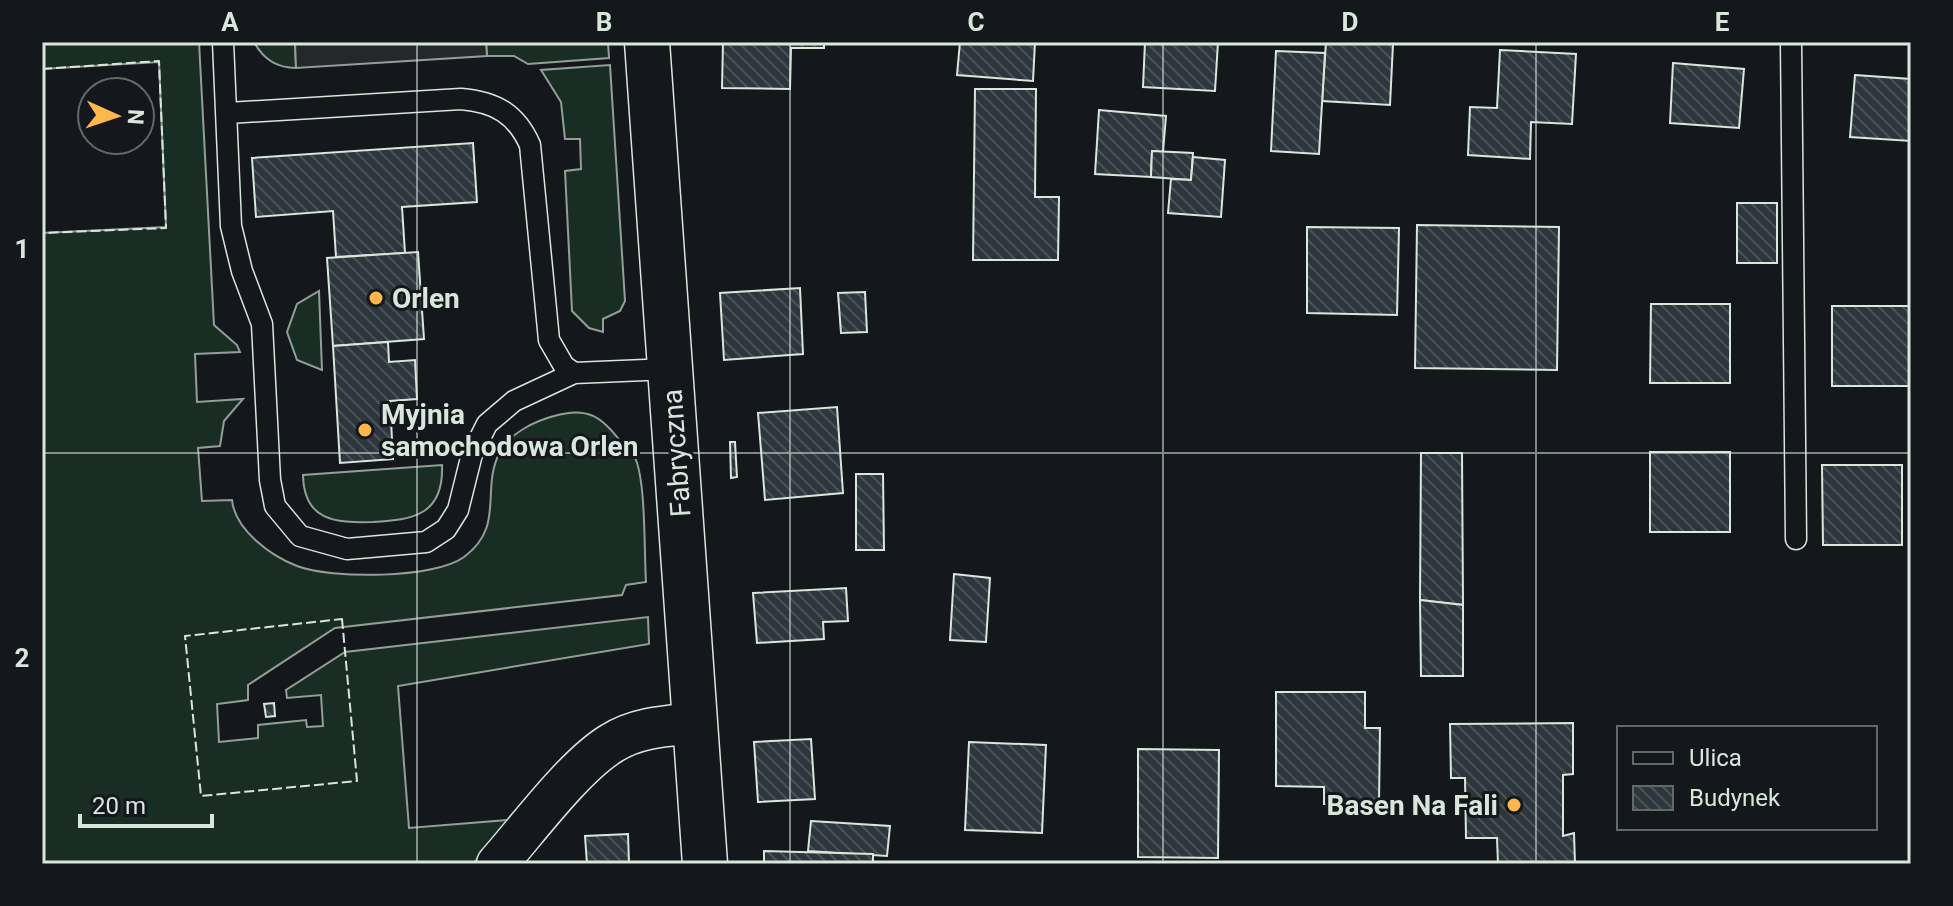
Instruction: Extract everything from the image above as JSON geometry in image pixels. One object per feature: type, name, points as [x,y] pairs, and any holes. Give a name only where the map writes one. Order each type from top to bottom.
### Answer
[{"type":"street","name":"Fabryczna","points":[[647,42],[705,864]]},
{"type":"street","points":[[497,864],[578,773],[612,743],[649,727],[695,723]]},
{"type":"lane","points":[[223,42],[233,243],[262,324],[275,506],[285,522],[300,536],[323,545],[347,549],[426,542],[446,529],[458,510],[472,454],[487,424],[514,401],[574,373],[669,369]]},
{"type":"lane","points":[[1791,42],[1796,539]]},
{"type":"lane","points":[[228,113],[461,99],[485,101],[506,112],[520,123],[530,145],[549,340],[564,366],[574,373]]},
{"type":"green space","points":[[42,42],[199,42],[214,325],[237,345],[240,352],[195,354],[197,402],[243,399],[224,421],[220,446],[198,448],[202,501],[232,500],[247,531],[276,556],[313,570],[357,575],[430,570],[464,557],[485,533],[494,466],[504,445],[516,434],[547,418],[576,412],[593,416],[607,426],[635,457],[643,502],[646,582],[626,585],[622,595],[335,628],[248,685],[248,700],[217,704],[219,742],[258,738],[258,725],[306,720],[307,727],[323,726],[321,695],[287,698],[286,690],[345,652],[648,617],[649,644],[398,686],[409,828],[508,820],[473,864],[42,864],[42,233],[166,227],[159,62],[42,69]]},
{"type":"green space","points":[[254,42],[295,42],[296,68],[271,61]]},
{"type":"green space","points":[[486,42],[608,42],[609,58],[528,64],[514,56],[487,56]]},
{"type":"green space","points":[[610,65],[625,301],[620,311],[603,319],[603,332],[589,328],[572,311],[565,171],[581,169],[580,139],[565,139],[561,102],[541,70]]},
{"type":"green space","points":[[319,291],[322,370],[297,360],[287,332],[297,304]]},
{"type":"green space","points":[[442,465],[438,495],[432,504],[413,516],[388,521],[346,522],[324,516],[309,502],[303,475]]},
{"type":"shaded area","points":[[295,42],[486,42],[487,56],[296,68]]},
{"type":"building","points":[[723,42],[824,42],[824,48],[791,48],[790,89],[722,88]]},
{"type":"building","points":[[960,42],[1035,42],[1033,81],[957,75]]},
{"type":"building","points":[[1145,42],[1218,42],[1215,91],[1143,87]]},
{"type":"building","points":[[1326,42],[1393,44],[1390,105],[1322,101]]},
{"type":"building","points":[[1500,50],[1576,54],[1572,124],[1531,122],[1530,159],[1468,155],[1470,107],[1497,108]]},
{"type":"building","points":[[1276,51],[1325,53],[1319,154],[1271,151]]},
{"type":"building","points":[[1673,63],[1744,69],[1739,128],[1670,123]]},
{"type":"building","points":[[1855,75],[1911,79],[1911,141],[1850,137]]},
{"type":"building","points":[[975,89],[1036,89],[1035,197],[1059,197],[1058,260],[973,260]]},
{"type":"building","points":[[1099,110],[1166,116],[1163,152],[1152,151],[1151,177],[1095,174]]},
{"type":"building","points":[[473,143],[477,202],[402,207],[405,253],[336,257],[333,211],[256,217],[252,158]]},
{"type":"building","points":[[1152,151],[1193,153],[1191,180],[1151,177]]},
{"type":"building","points":[[1193,157],[1225,160],[1221,217],[1168,213],[1171,179],[1191,180]]},
{"type":"building","points":[[1737,203],[1777,203],[1777,263],[1737,263]]},
{"type":"building","points":[[1417,225],[1559,227],[1557,370],[1415,368]]},
{"type":"building","points":[[1307,227],[1399,228],[1397,315],[1307,313]]},
{"type":"building","name":"Orlen","points":[[418,252],[424,339],[333,346],[327,258]]},
{"type":"building","points":[[800,288],[803,354],[724,360],[720,293]]},
{"type":"building","points":[[865,292],[867,332],[841,333],[838,293]]},
{"type":"building","points":[[1651,304],[1730,304],[1730,383],[1650,383]]},
{"type":"building","points":[[1832,306],[1911,306],[1911,386],[1832,386]]},
{"type":"building","name":"Myjnia samochodowa Orlen","points":[[388,342],[389,362],[415,360],[417,399],[390,401],[393,459],[340,463],[333,346]]},
{"type":"building","points":[[837,407],[843,493],[765,500],[758,413]]},
{"type":"building","points":[[730,442],[735,442],[737,477],[731,478]]},
{"type":"building","points":[[1650,452],[1730,452],[1730,532],[1650,532]]},
{"type":"building","points":[[1421,453],[1462,453],[1463,605],[1420,600]]},
{"type":"building","points":[[1822,465],[1902,465],[1902,545],[1823,545]]},
{"type":"building","points":[[856,474],[883,474],[884,550],[856,550]]},
{"type":"building","points":[[954,574],[990,578],[986,642],[950,640]]},
{"type":"building","points":[[846,588],[848,621],[823,622],[824,639],[757,643],[753,593]]},
{"type":"building","points":[[1420,600],[1463,605],[1463,676],[1421,676]]},
{"type":"building","points":[[1276,692],[1365,692],[1365,728],[1380,728],[1379,804],[1324,804],[1324,787],[1276,786]]},
{"type":"building","points":[[274,703],[275,716],[266,717],[264,704]]},
{"type":"building","name":"Basen Na Fali","points":[[1573,723],[1573,774],[1563,775],[1563,836],[1574,833],[1575,864],[1498,864],[1497,838],[1466,838],[1465,778],[1451,778],[1450,724]]},
{"type":"building","points":[[811,739],[815,799],[758,802],[754,742]]},
{"type":"building","points":[[969,742],[1046,745],[1042,833],[965,830]]},
{"type":"building","points":[[1138,749],[1219,750],[1218,858],[1138,857]]},
{"type":"building","points":[[811,821],[890,826],[887,856],[808,851]]},
{"type":"building","points":[[628,834],[629,864],[587,864],[585,836]]},
{"type":"building","points":[[764,851],[873,854],[873,864],[764,864]]},
{"type":"fence","points":[[42,69],[159,61],[166,228],[42,233]]},
{"type":"fence","points":[[342,619],[357,781],[201,796],[185,636],[342,619]]},
{"type":"place","name":"Orlen","points":[[376,298]]},
{"type":"place","name":"Myjnia samochodowa Orlen","points":[[365,430]]},
{"type":"place","name":"Basen Na Fali","points":[[1514,805]]}]
